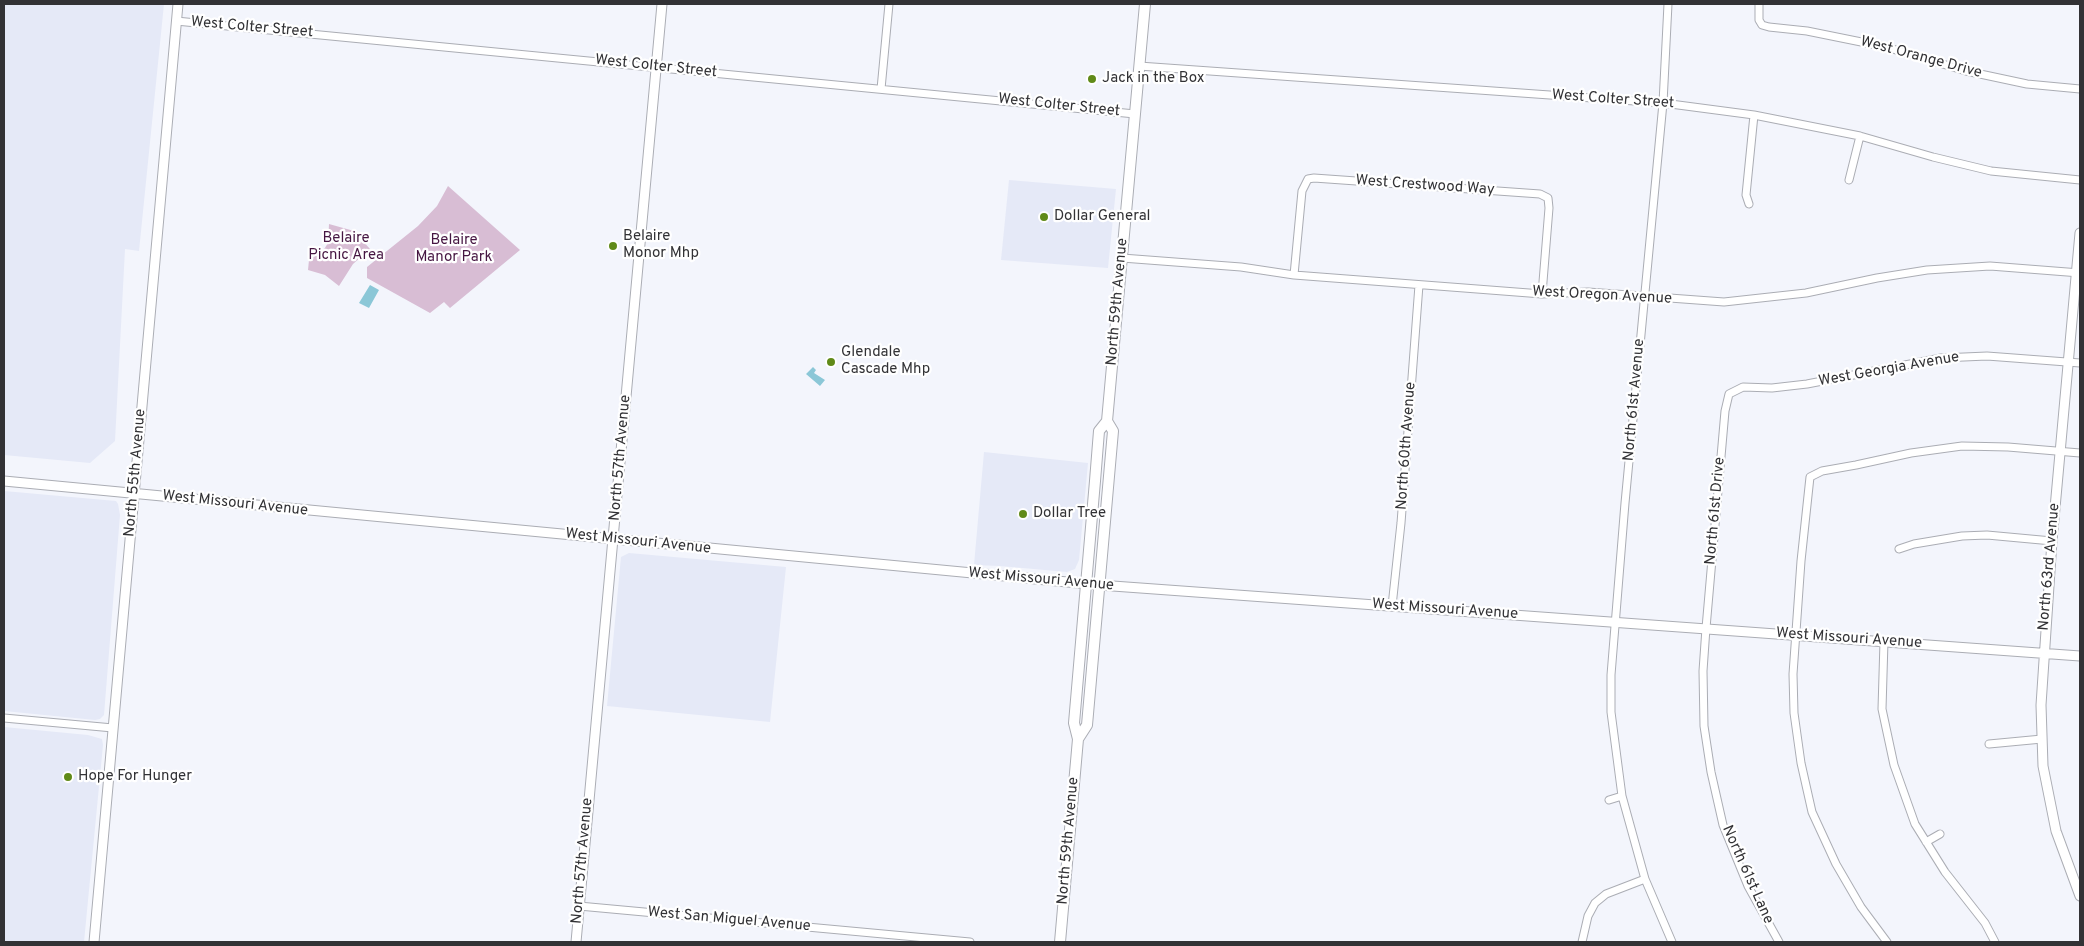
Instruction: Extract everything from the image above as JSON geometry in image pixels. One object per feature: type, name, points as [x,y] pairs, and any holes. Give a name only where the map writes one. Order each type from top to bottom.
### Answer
[{"type":"main road","name":"North 59th Avenue","points":[[1060,942],[1078,739],[1074,723],[1085,584],[1099,431],[1107,421],[1145,4]]},
{"type":"main road","name":"North 59th Avenue","points":[[1078,739],[1086,725],[1099,585],[1113,431],[1107,421]]},
{"type":"street","name":"North 55th Avenue","points":[[94,942],[178,4]]},
{"type":"street","name":"North 57th Avenue","points":[[576,942],[662,4]]},
{"type":"street","points":[[881,89],[889,4]]},
{"type":"street","name":"North 61st Avenue","points":[[1668,4],[1663,103],[1615,622],[1611,675],[1611,712],[1622,796],[1646,879],[1672,942]]},
{"type":"street","name":"West Orange Drive","points":[[1759,4],[1759,20],[1762,25],[1807,31],[1886,48],[1966,71],[2027,84],[2080,89]]},
{"type":"street","name":"West Colter Street","points":[[176,21],[1135,114]]},
{"type":"street","name":"West Colter Street","points":[[1139,66],[1663,103],[1754,115],[1860,136],[1991,171],[2080,180]]},
{"type":"street","points":[[1749,204],[1746,195],[1754,115]]},
{"type":"street","points":[[1849,180],[1860,136]]},
{"type":"street","name":"West Crestwood Way","points":[[1294,275],[1304,184],[1308,179],[1540,194],[1548,198],[1549,208],[1542,294]]},
{"type":"street","name":"North 63rd Avenue","points":[[2080,232],[2078,273],[2052,541],[2041,705],[2043,766],[2056,831],[2080,896]]},
{"type":"street","name":"West Oregon Avenue","points":[[1122,258],[1241,267],[1294,275],[1542,294],[1588,292],[1724,302],[1806,293],[1927,270],[1990,266],[2078,273]]},
{"type":"street","name":"North 60th Avenue","points":[[1392,606],[1401,523],[1419,285]]},
{"type":"street","name":"West Georgia Avenue","points":[[1729,394],[1743,387],[1772,388],[1807,384],[1941,358],[1988,356],[2080,363]]},
{"type":"street","name":"North 61st Drive","points":[[1706,628],[1724,421],[1729,394]]},
{"type":"street","points":[[1887,942],[1861,907],[1836,864],[1812,812],[1801,763],[1794,713],[1793,674],[1810,477],[1822,471],[1910,453],[1962,446],[2080,452]]},
{"type":"street","name":"West Missouri Avenue","points":[[4,481],[1085,584],[2080,656]]},
{"type":"street","points":[[1899,549],[1914,544],[1962,536],[1987,535],[2052,541]]},
{"type":"street","name":"North 61st Lane","points":[[1706,628],[1704,726],[1711,772],[1723,825],[1748,886],[1779,942]]},
{"type":"street","points":[[1884,641],[1882,709],[1894,765],[1915,824],[1945,872],[1985,923],[1995,942]]},
{"type":"street","points":[[4,718],[113,728]]},
{"type":"street","points":[[1989,744],[2042,739]]},
{"type":"street","points":[[1609,800],[1622,796]]},
{"type":"street","points":[[1926,842],[1940,834]]},
{"type":"street","points":[[1582,942],[1588,916],[1595,903],[1606,894],[1646,879]]},
{"type":"street","name":"West San Miguel Avenue","points":[[579,906],[970,942]]},
{"type":"shaded area","points":[[4,4],[164,4],[139,251],[125,249],[115,441],[90,463],[4,455]]},
{"type":"shaded area","points":[[1009,180],[1116,189],[1108,268],[1001,260]]},
{"type":"shaded area","points":[[984,452],[1088,463],[1079,560],[1075,569],[1067,572],[974,565]]},
{"type":"shaded area","points":[[4,491],[116,501],[118,504],[120,515],[104,715],[100,719],[4,711]]},
{"type":"shaded area","points":[[629,553],[786,567],[770,722],[607,706],[621,557]]},
{"type":"shaded area","points":[[4,727],[88,735],[102,739],[103,745],[84,942],[4,942]]},
{"type":"green space","name":"Belaire Manor Park","points":[[448,186],[520,250],[450,308],[444,302],[430,313],[367,278],[367,267],[418,226],[437,206]]},
{"type":"green space","name":"Belaire Picnic Area","points":[[329,224],[354,231],[370,249],[353,264],[339,286],[325,275],[308,270],[309,260],[323,251],[328,243]]},
{"type":"water","points":[[370,285],[379,290],[369,308],[359,303]]},
{"type":"water","points":[[813,367],[816,370],[814,373],[825,380],[820,386],[806,374]]},
{"type":"place","name":"Jack in the Box","points":[[1092,79]]},
{"type":"place","name":"Dollar General","points":[[1044,217]]},
{"type":"place","name":"Belaire Monor Mhp","points":[[613,246]]},
{"type":"place","name":"Glendale Cascade Mhp","points":[[831,362]]},
{"type":"place","name":"Dollar Tree","points":[[1023,514]]},
{"type":"place","name":"Hope For Hunger","points":[[68,777]]}]
